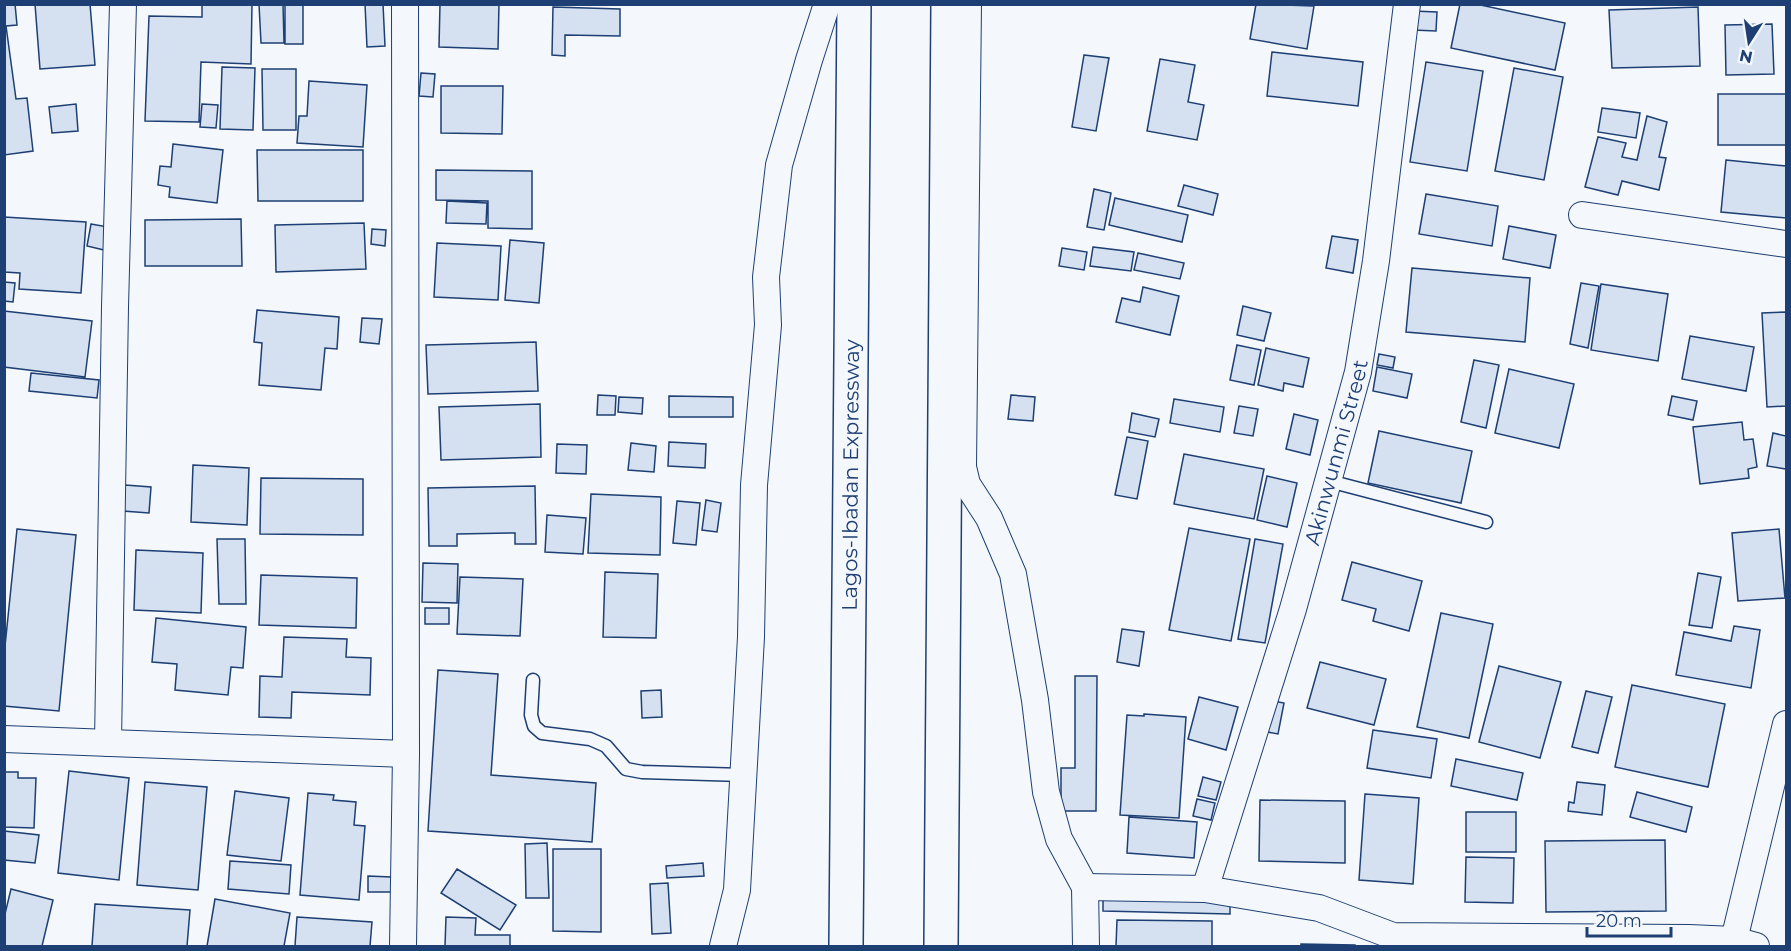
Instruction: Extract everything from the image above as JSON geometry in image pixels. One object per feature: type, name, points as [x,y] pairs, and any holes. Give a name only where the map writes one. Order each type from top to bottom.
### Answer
[{"type":"highway","name":"Lagos-Ibadan Expressway","points":[[846,946],[854,4]]},
{"type":"highway","points":[[941,946],[948,4]]},
{"type":"street","points":[[108,743],[115,307],[123,4]]},
{"type":"street","points":[[403,946],[406,754],[405,4]]},
{"type":"street","points":[[723,946],[736,890],[751,637],[754,485],[768,326],[766,277],[779,165],[799,91],[827,4]]},
{"type":"street","points":[[968,4],[963,467],[967,484],[989,518],[1013,574],[1035,700],[1046,792],[1059,838],[1085,887],[1086,946]]},
{"type":"street","name":"Akinwunmi Street","points":[[1205,889],[1293,609],[1358,372],[1376,261],[1407,4]]},
{"type":"street","points":[[1582,215],[1786,244]]},
{"type":"street","points":[[1085,887],[1205,889],[1319,908],[1393,941],[1745,943],[1786,724]]},
{"type":"street","points":[[4,739],[406,754]]},
{"type":"lane","points":[[1329,481],[1486,522]]},
{"type":"lane","points":[[533,680],[531,715],[534,726],[542,733],[590,739],[606,746],[626,769],[634,771],[743,775]]},
{"type":"building","points":[[4,4],[15,4],[17,25],[6,26],[16,99],[27,98],[33,151],[4,155]]},
{"type":"building","points":[[35,4],[90,4],[95,65],[40,69]]},
{"type":"building","points":[[202,4],[252,4],[251,64],[201,62],[199,122],[145,121],[149,16],[202,17]]},
{"type":"building","points":[[259,4],[283,4],[284,43],[261,43]]},
{"type":"building","points":[[285,4],[303,4],[303,44],[285,44]]},
{"type":"building","points":[[365,4],[383,4],[385,46],[367,47]]},
{"type":"building","points":[[440,4],[499,4],[498,49],[439,47]]},
{"type":"building","points":[[1256,4],[1314,6],[1307,49],[1250,39]]},
{"type":"building","points":[[1460,4],[1476,4],[1565,23],[1555,70],[1451,48]]},
{"type":"building","points":[[553,7],[620,9],[620,36],[565,35],[565,56],[552,55]]},
{"type":"building","points":[[1698,7],[1700,66],[1612,68],[1609,10]]},
{"type":"building","points":[[1413,11],[1437,12],[1436,31],[1413,30]]},
{"type":"building","points":[[1772,24],[1774,74],[1726,75],[1725,25]]},
{"type":"building","points":[[1272,52],[1363,62],[1358,106],[1267,96]]},
{"type":"building","points":[[1084,55],[1109,58],[1096,131],[1072,127]]},
{"type":"building","points":[[1160,59],[1195,65],[1188,102],[1204,105],[1197,140],[1147,131]]},
{"type":"building","points":[[1426,62],[1483,71],[1467,171],[1410,162]]},
{"type":"building","points":[[222,67],[255,68],[253,130],[220,129]]},
{"type":"building","points":[[1514,68],[1563,77],[1544,180],[1495,171]]},
{"type":"building","points":[[262,69],[296,69],[296,130],[263,130]]},
{"type":"building","points":[[421,73],[435,74],[433,97],[419,96]]},
{"type":"building","points":[[309,81],[367,85],[363,147],[297,143],[299,116],[307,116]]},
{"type":"building","points":[[441,86],[503,86],[502,134],[441,133]]},
{"type":"building","points":[[1718,94],[1786,94],[1786,145],[1718,145]]},
{"type":"building","points":[[76,104],[78,131],[52,133],[49,107]]},
{"type":"building","points":[[202,104],[218,105],[216,128],[200,127]]},
{"type":"building","points":[[1602,108],[1640,113],[1636,138],[1598,132]]},
{"type":"building","points":[[1647,116],[1667,122],[1659,157],[1666,158],[1659,190],[1622,181],[1618,195],[1585,187],[1598,137],[1626,143],[1622,157],[1637,160]]},
{"type":"building","points":[[173,144],[223,150],[217,203],[169,197],[170,187],[158,185],[160,166],[171,167]]},
{"type":"building","points":[[257,150],[363,150],[363,201],[258,201]]},
{"type":"building","points":[[1726,160],[1786,166],[1786,218],[1721,212]]},
{"type":"building","points":[[436,170],[532,171],[532,229],[488,228],[488,201],[436,200]]},
{"type":"building","points":[[1184,185],[1218,194],[1213,215],[1178,206]]},
{"type":"building","points":[[1094,189],[1111,193],[1104,230],[1087,227]]},
{"type":"building","points":[[1426,194],[1498,206],[1492,246],[1419,234]]},
{"type":"building","points":[[1115,198],[1188,215],[1182,242],[1109,225]]},
{"type":"building","points":[[447,201],[487,203],[486,224],[446,223]]},
{"type":"building","points":[[4,217],[86,222],[81,293],[19,289],[20,273],[4,272]]},
{"type":"building","points":[[241,219],[242,266],[145,266],[145,220]]},
{"type":"building","points":[[364,223],[366,269],[276,272],[275,225]]},
{"type":"building","points":[[91,224],[108,227],[104,250],[87,246]]},
{"type":"building","points":[[1509,226],[1556,235],[1550,268],[1503,259]]},
{"type":"building","points":[[372,229],[386,230],[385,246],[371,244]]},
{"type":"building","points":[[1332,236],[1358,240],[1353,273],[1326,268]]},
{"type":"building","points":[[510,240],[544,243],[539,303],[505,300]]},
{"type":"building","points":[[437,243],[501,246],[498,300],[434,297]]},
{"type":"building","points":[[1093,247],[1134,252],[1131,271],[1090,266]]},
{"type":"building","points":[[1062,248],[1087,252],[1084,270],[1059,266]]},
{"type":"building","points":[[1138,253],[1184,263],[1180,279],[1134,270]]},
{"type":"building","points":[[1412,268],[1530,278],[1525,342],[1406,332]]},
{"type":"building","points":[[4,282],[15,283],[13,302],[4,301]]},
{"type":"building","points":[[1581,283],[1599,286],[1588,348],[1570,344]]},
{"type":"building","points":[[1601,284],[1668,294],[1658,361],[1591,350]]},
{"type":"building","points":[[1143,287],[1179,296],[1170,335],[1116,322],[1122,298],[1140,302]]},
{"type":"building","points":[[1243,306],[1271,313],[1264,341],[1237,335]]},
{"type":"building","points":[[257,310],[339,317],[337,349],[325,348],[321,390],[259,385],[262,343],[254,342]]},
{"type":"building","points":[[4,311],[92,321],[85,377],[4,367]]},
{"type":"building","points":[[1786,312],[1786,406],[1767,407],[1762,313]]},
{"type":"building","points":[[362,318],[382,319],[379,344],[360,342]]},
{"type":"building","points":[[1690,336],[1754,347],[1746,391],[1682,379]]},
{"type":"building","points":[[536,342],[538,391],[428,394],[426,345]]},
{"type":"building","points":[[1237,345],[1261,350],[1254,385],[1230,380]]},
{"type":"building","points":[[1266,348],[1309,358],[1303,387],[1284,383],[1283,391],[1258,385]]},
{"type":"building","points":[[1379,354],[1395,357],[1393,368],[1377,365]]},
{"type":"building","points":[[1474,360],[1499,365],[1486,428],[1461,422]]},
{"type":"building","points":[[1377,367],[1412,374],[1407,398],[1373,391]]},
{"type":"building","points":[[1509,369],[1574,384],[1559,448],[1495,433]]},
{"type":"building","points":[[31,373],[99,380],[97,398],[29,391]]},
{"type":"building","points":[[598,395],[616,396],[615,415],[597,415]]},
{"type":"building","points":[[1011,395],[1035,397],[1033,421],[1008,419]]},
{"type":"building","points":[[669,396],[733,397],[733,417],[669,417]]},
{"type":"building","points":[[1672,396],[1697,401],[1693,420],[1668,415]]},
{"type":"building","points":[[619,397],[643,398],[642,414],[618,412]]},
{"type":"building","points":[[1174,399],[1224,407],[1220,432],[1170,423]]},
{"type":"building","points":[[540,404],[541,457],[441,460],[439,407]]},
{"type":"building","points":[[1239,406],[1258,409],[1253,436],[1234,433]]},
{"type":"building","points":[[1132,413],[1159,419],[1155,437],[1129,432]]},
{"type":"building","points":[[1294,414],[1318,420],[1310,455],[1286,449]]},
{"type":"building","points":[[1742,422],[1744,440],[1753,439],[1757,467],[1748,469],[1749,478],[1700,484],[1693,427]]},
{"type":"building","points":[[1379,431],[1472,451],[1461,503],[1368,483]]},
{"type":"building","points":[[1773,433],[1786,436],[1786,469],[1767,466]]},
{"type":"building","points":[[1127,437],[1148,441],[1137,499],[1115,495]]},
{"type":"building","points":[[669,442],[706,444],[705,468],[668,466]]},
{"type":"building","points":[[631,443],[656,446],[654,472],[628,470]]},
{"type":"building","points":[[557,444],[587,445],[586,474],[556,473]]},
{"type":"building","points":[[1184,454],[1264,469],[1254,519],[1174,504]]},
{"type":"building","points":[[193,465],[249,468],[247,525],[191,522]]},
{"type":"building","points":[[1267,476],[1297,483],[1287,527],[1257,520]]},
{"type":"building","points":[[261,478],[363,479],[363,535],[260,534]]},
{"type":"building","points":[[125,485],[151,487],[149,513],[123,511]]},
{"type":"building","points":[[535,486],[536,544],[515,544],[515,533],[457,534],[457,546],[429,546],[428,488]]},
{"type":"building","points":[[591,494],[661,497],[660,555],[588,553]]},
{"type":"building","points":[[706,500],[721,503],[717,532],[702,530]]},
{"type":"building","points":[[677,501],[700,503],[696,545],[673,543]]},
{"type":"building","points":[[547,515],[586,518],[583,554],[545,552]]},
{"type":"building","points":[[1189,528],[1250,539],[1231,641],[1169,630]]},
{"type":"building","points":[[17,529],[76,535],[59,711],[4,706],[4,656]]},
{"type":"building","points":[[1779,529],[1785,598],[1738,601],[1732,533]]},
{"type":"building","points":[[217,539],[245,539],[246,604],[219,604]]},
{"type":"building","points":[[1255,539],[1283,544],[1265,643],[1238,639]]},
{"type":"building","points":[[136,550],[203,553],[201,613],[134,610]]},
{"type":"building","points":[[1352,562],[1422,581],[1409,631],[1373,621],[1376,609],[1342,600]]},
{"type":"building","points":[[423,563],[458,564],[457,603],[422,602]]},
{"type":"building","points":[[605,572],[658,574],[656,638],[603,637]]},
{"type":"building","points":[[1698,573],[1721,577],[1712,628],[1689,625]]},
{"type":"building","points":[[261,575],[357,578],[356,628],[259,625]]},
{"type":"building","points":[[460,577],[523,579],[520,636],[457,634]]},
{"type":"building","points":[[425,608],[449,608],[449,624],[425,624]]},
{"type":"building","points":[[1441,613],[1493,624],[1469,738],[1417,727]]},
{"type":"building","points":[[156,618],[246,627],[243,668],[231,667],[228,695],[175,690],[177,664],[152,662]]},
{"type":"building","points":[[1734,626],[1760,630],[1751,688],[1676,675],[1684,632],[1731,641]]},
{"type":"building","points":[[1122,629],[1144,632],[1139,666],[1117,662]]},
{"type":"building","points":[[284,637],[347,639],[346,657],[371,658],[370,695],[292,692],[291,718],[259,717],[260,676],[282,677]]},
{"type":"building","points":[[1320,662],[1386,679],[1374,725],[1307,708]]},
{"type":"building","points":[[1499,666],[1561,682],[1540,758],[1479,742]]},
{"type":"building","points":[[438,670],[498,674],[491,775],[596,783],[592,842],[428,831]]},
{"type":"building","points":[[1075,676],[1097,676],[1096,811],[1061,811],[1061,768],[1075,768]]},
{"type":"building","points":[[1632,685],[1725,704],[1708,787],[1615,767]]},
{"type":"building","points":[[661,690],[662,717],[642,718],[641,691]]},
{"type":"building","points":[[1586,691],[1612,697],[1598,753],[1572,747]]},
{"type":"building","points":[[1199,697],[1238,707],[1226,750],[1188,739]]},
{"type":"building","points":[[1268,700],[1284,703],[1278,734],[1262,731]]},
{"type":"building","points":[[1144,714],[1186,717],[1179,818],[1120,815],[1127,715],[1144,716]]},
{"type":"building","points":[[1373,730],[1437,739],[1431,778],[1367,768]]},
{"type":"building","points":[[1456,759],[1523,773],[1517,800],[1451,786]]},
{"type":"building","points":[[69,771],[129,778],[119,880],[58,873]]},
{"type":"building","points":[[4,772],[18,772],[18,778],[36,778],[34,828],[4,827]]},
{"type":"building","points":[[1203,777],[1221,782],[1216,800],[1198,796]]},
{"type":"building","points":[[145,782],[207,787],[198,890],[137,885]]},
{"type":"building","points":[[1577,782],[1605,785],[1602,815],[1568,811],[1569,802],[1574,803]]},
{"type":"building","points":[[235,791],[289,798],[281,861],[227,855]]},
{"type":"building","points":[[1637,792],[1692,807],[1686,832],[1630,817]]},
{"type":"building","points":[[308,793],[334,795],[333,800],[356,802],[354,825],[365,826],[359,900],[300,895]]},
{"type":"building","points":[[1365,794],[1419,798],[1413,884],[1359,880]]},
{"type":"building","points":[[1197,799],[1215,803],[1211,820],[1193,816]]},
{"type":"building","points":[[1260,800],[1345,801],[1345,863],[1259,861]]},
{"type":"building","points":[[1466,812],[1516,812],[1516,852],[1466,852]]},
{"type":"building","points":[[1129,817],[1197,822],[1194,858],[1127,853]]},
{"type":"building","points":[[4,831],[39,835],[35,863],[4,860]]},
{"type":"building","points":[[1665,840],[1666,911],[1546,912],[1545,841]]},
{"type":"building","points":[[547,843],[549,898],[526,898],[525,844]]},
{"type":"building","points":[[553,849],[601,849],[601,932],[553,931]]},
{"type":"building","points":[[1466,857],[1514,858],[1513,903],[1465,902]]},
{"type":"building","points":[[230,861],[291,865],[289,894],[228,889]]},
{"type":"building","points":[[703,863],[704,876],[667,878],[666,866]]},
{"type":"building","points":[[457,869],[516,905],[500,930],[441,893]]},
{"type":"building","points":[[368,876],[391,877],[391,892],[368,892]]},
{"type":"building","points":[[668,883],[671,933],[652,934],[650,884]]},
{"type":"building","points":[[11,889],[53,900],[42,946],[4,946],[4,918]]},
{"type":"building","points":[[1103,896],[1230,900],[1230,914],[1103,911]]},
{"type":"building","points":[[215,899],[290,913],[284,946],[207,946]]},
{"type":"building","points":[[95,904],[190,910],[187,946],[92,946]]},
{"type":"building","points":[[297,917],[372,922],[370,946],[295,946]]},
{"type":"building","points":[[446,917],[476,918],[475,935],[510,935],[510,946],[445,946]]},
{"type":"building","points":[[1117,920],[1212,921],[1212,946],[1116,946]]},
{"type":"building","points":[[1301,944],[1355,945],[1355,946],[1301,946]]}]
